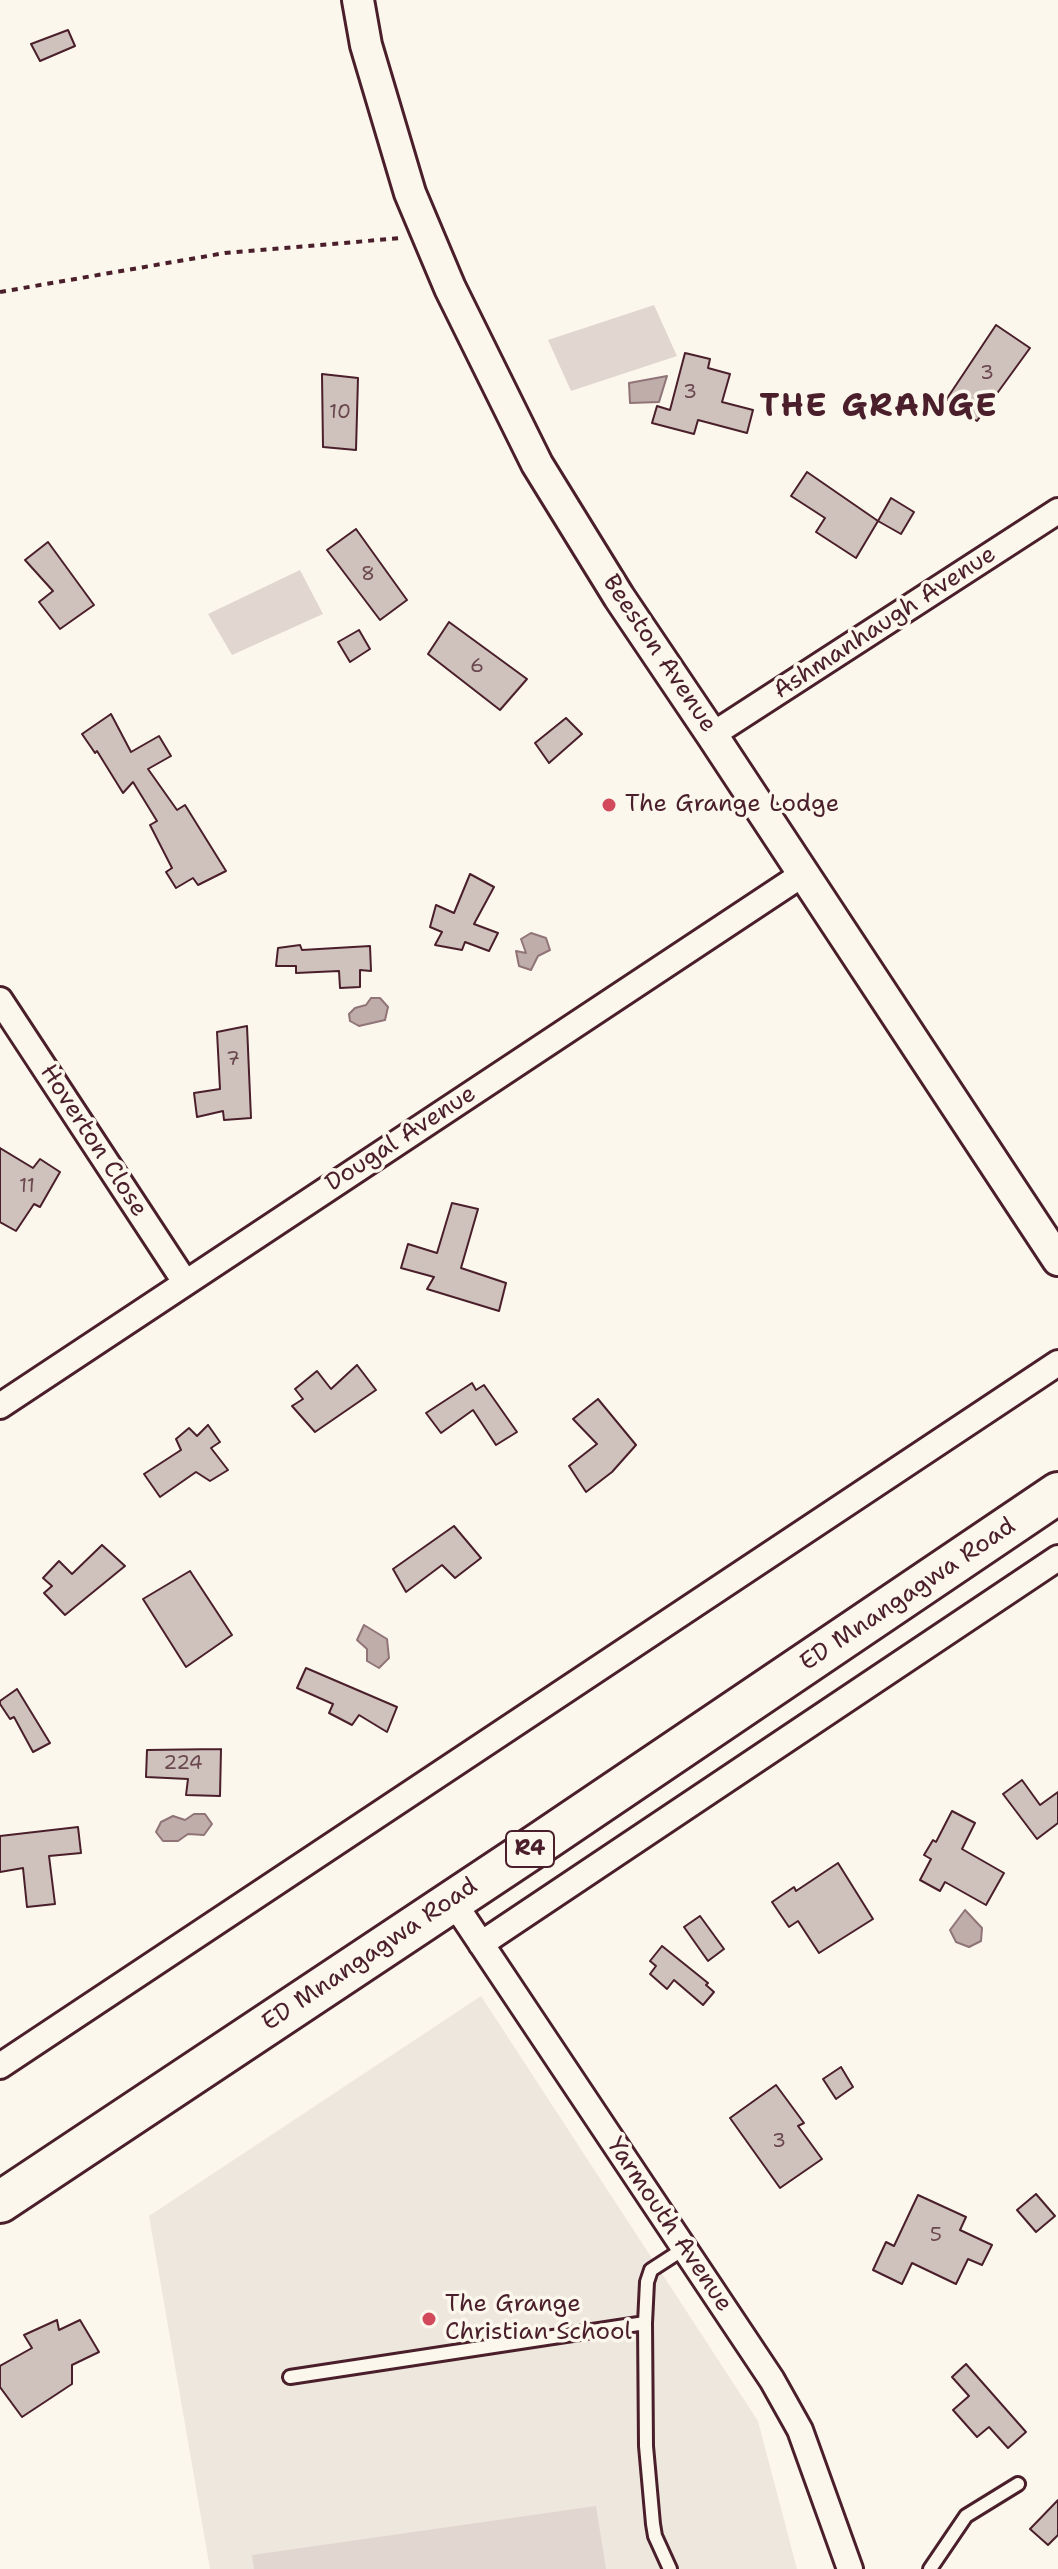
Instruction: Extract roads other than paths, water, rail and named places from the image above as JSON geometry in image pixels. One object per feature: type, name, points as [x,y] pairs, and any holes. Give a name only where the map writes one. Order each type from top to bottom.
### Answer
[{"type":"highway","name":"ED Mnangagwa Road","points":[[0,2202],[1058,1493]]},
{"type":"street","name":"Beeston Avenue","points":[[358,0],[366,45],[410,193],[450,288],[537,464],[619,597],[1058,1260]]},
{"type":"street","name":"Ashmanhaugh Avenue","points":[[712,735],[1058,511]]},
{"type":"street","name":"Dougal Avenue","points":[[0,1406],[803,874]]},
{"type":"street","name":"Hoverton Close","points":[[0,1000],[185,1282]]},
{"type":"street","points":[[0,2066],[1058,1363]]},
{"type":"street","points":[[481,1944],[1058,1558]]},
{"type":"street","name":"Yarmouth Avenue","points":[[452,1900],[772,2380],[800,2430],[850,2569]]},
{"type":"lane","points":[[670,2569],[653,2524],[646,2446],[645,2323],[647,2282],[651,2270],[685,2248]]},
{"type":"lane","points":[[290,2377],[645,2323]]},
{"type":"lane","points":[[930,2569],[966,2516],[1018,2484]]},
{"type":"place","name":"The Grange Lodge","points":[[609,805]]},
{"type":"place","name":"The Grange Christian School","points":[[429,2319]]},
{"type":"district","name":"THE GRANGE","points":[[879,408]]}]
